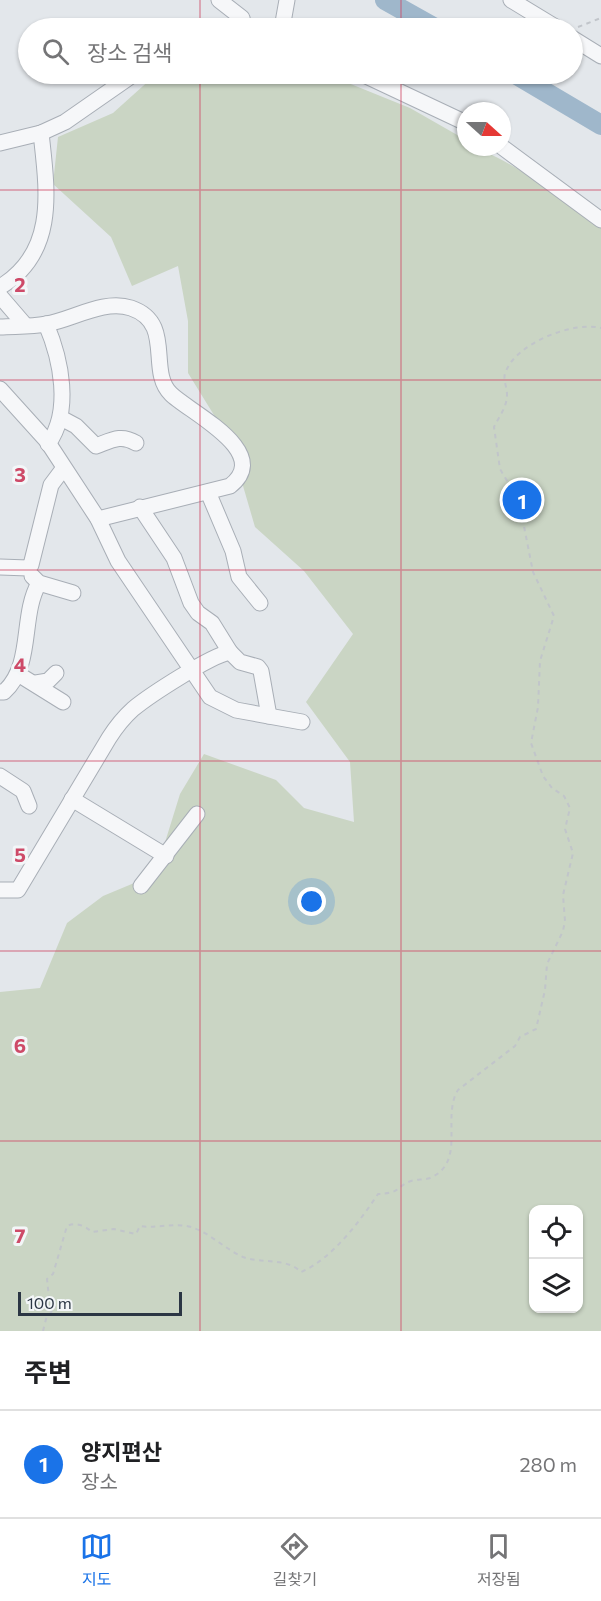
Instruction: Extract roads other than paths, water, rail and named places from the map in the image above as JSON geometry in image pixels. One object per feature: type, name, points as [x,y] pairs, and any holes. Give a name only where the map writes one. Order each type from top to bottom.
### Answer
[{"type":"street","points":[[219,0],[242,18]]},
{"type":"street","points":[[284,18],[287,0]]},
{"type":"street","points":[[511,0],[541,18]]},
{"type":"street","points":[[583,44],[601,56]]},
{"type":"street","points":[[0,143],[41,133],[65,122],[120,84]]},
{"type":"street","points":[[383,84],[457,119]]},
{"type":"street","points":[[0,287],[12,279],[29,260],[41,234],[47,205],[48,183],[41,133]]},
{"type":"street","points":[[511,154],[601,220]]},
{"type":"street","points":[[0,296],[25,326]]},
{"type":"street","points":[[0,327],[46,324],[117,306],[132,308],[155,329],[160,345],[163,384],[171,395],[214,425],[239,452],[242,467],[237,481],[230,486],[98,519]]},
{"type":"street","points":[[46,324],[58,358],[61,418],[57,432],[48,444]]},
{"type":"street","points":[[0,390],[48,444],[98,519],[118,561],[210,697],[222,705],[302,722]]},
{"type":"street","points":[[61,418],[76,426],[96,446],[112,438],[122,437],[136,443]]},
{"type":"street","points":[[28,568],[51,485],[63,469]]},
{"type":"street","points":[[208,492],[232,552],[239,577],[260,603]]},
{"type":"street","points":[[140,507],[174,558],[191,603],[198,613],[218,630],[230,652],[240,662],[258,667],[261,671],[269,716]]},
{"type":"street","points":[[0,567],[28,568]]},
{"type":"street","points":[[28,568],[39,583],[73,593]]},
{"type":"street","points":[[0,692],[4,692],[13,684],[18,674],[29,627],[30,604],[39,583]]},
{"type":"street","points":[[0,890],[18,890],[120,722],[135,707],[192,671],[230,652]]},
{"type":"street","points":[[36,684],[48,681],[56,673]]},
{"type":"street","points":[[18,674],[63,702]]},
{"type":"street","points":[[0,776],[22,791],[29,806]]},
{"type":"street","points":[[72,799],[166,856]]},
{"type":"street","points":[[141,886],[197,814]]},
{"type":"waterway","points":[[385,0],[417,18]]},
{"type":"waterway","points":[[532,84],[601,125]]},
{"type":"place","name":"양지편산","points":[[522,500]]}]
